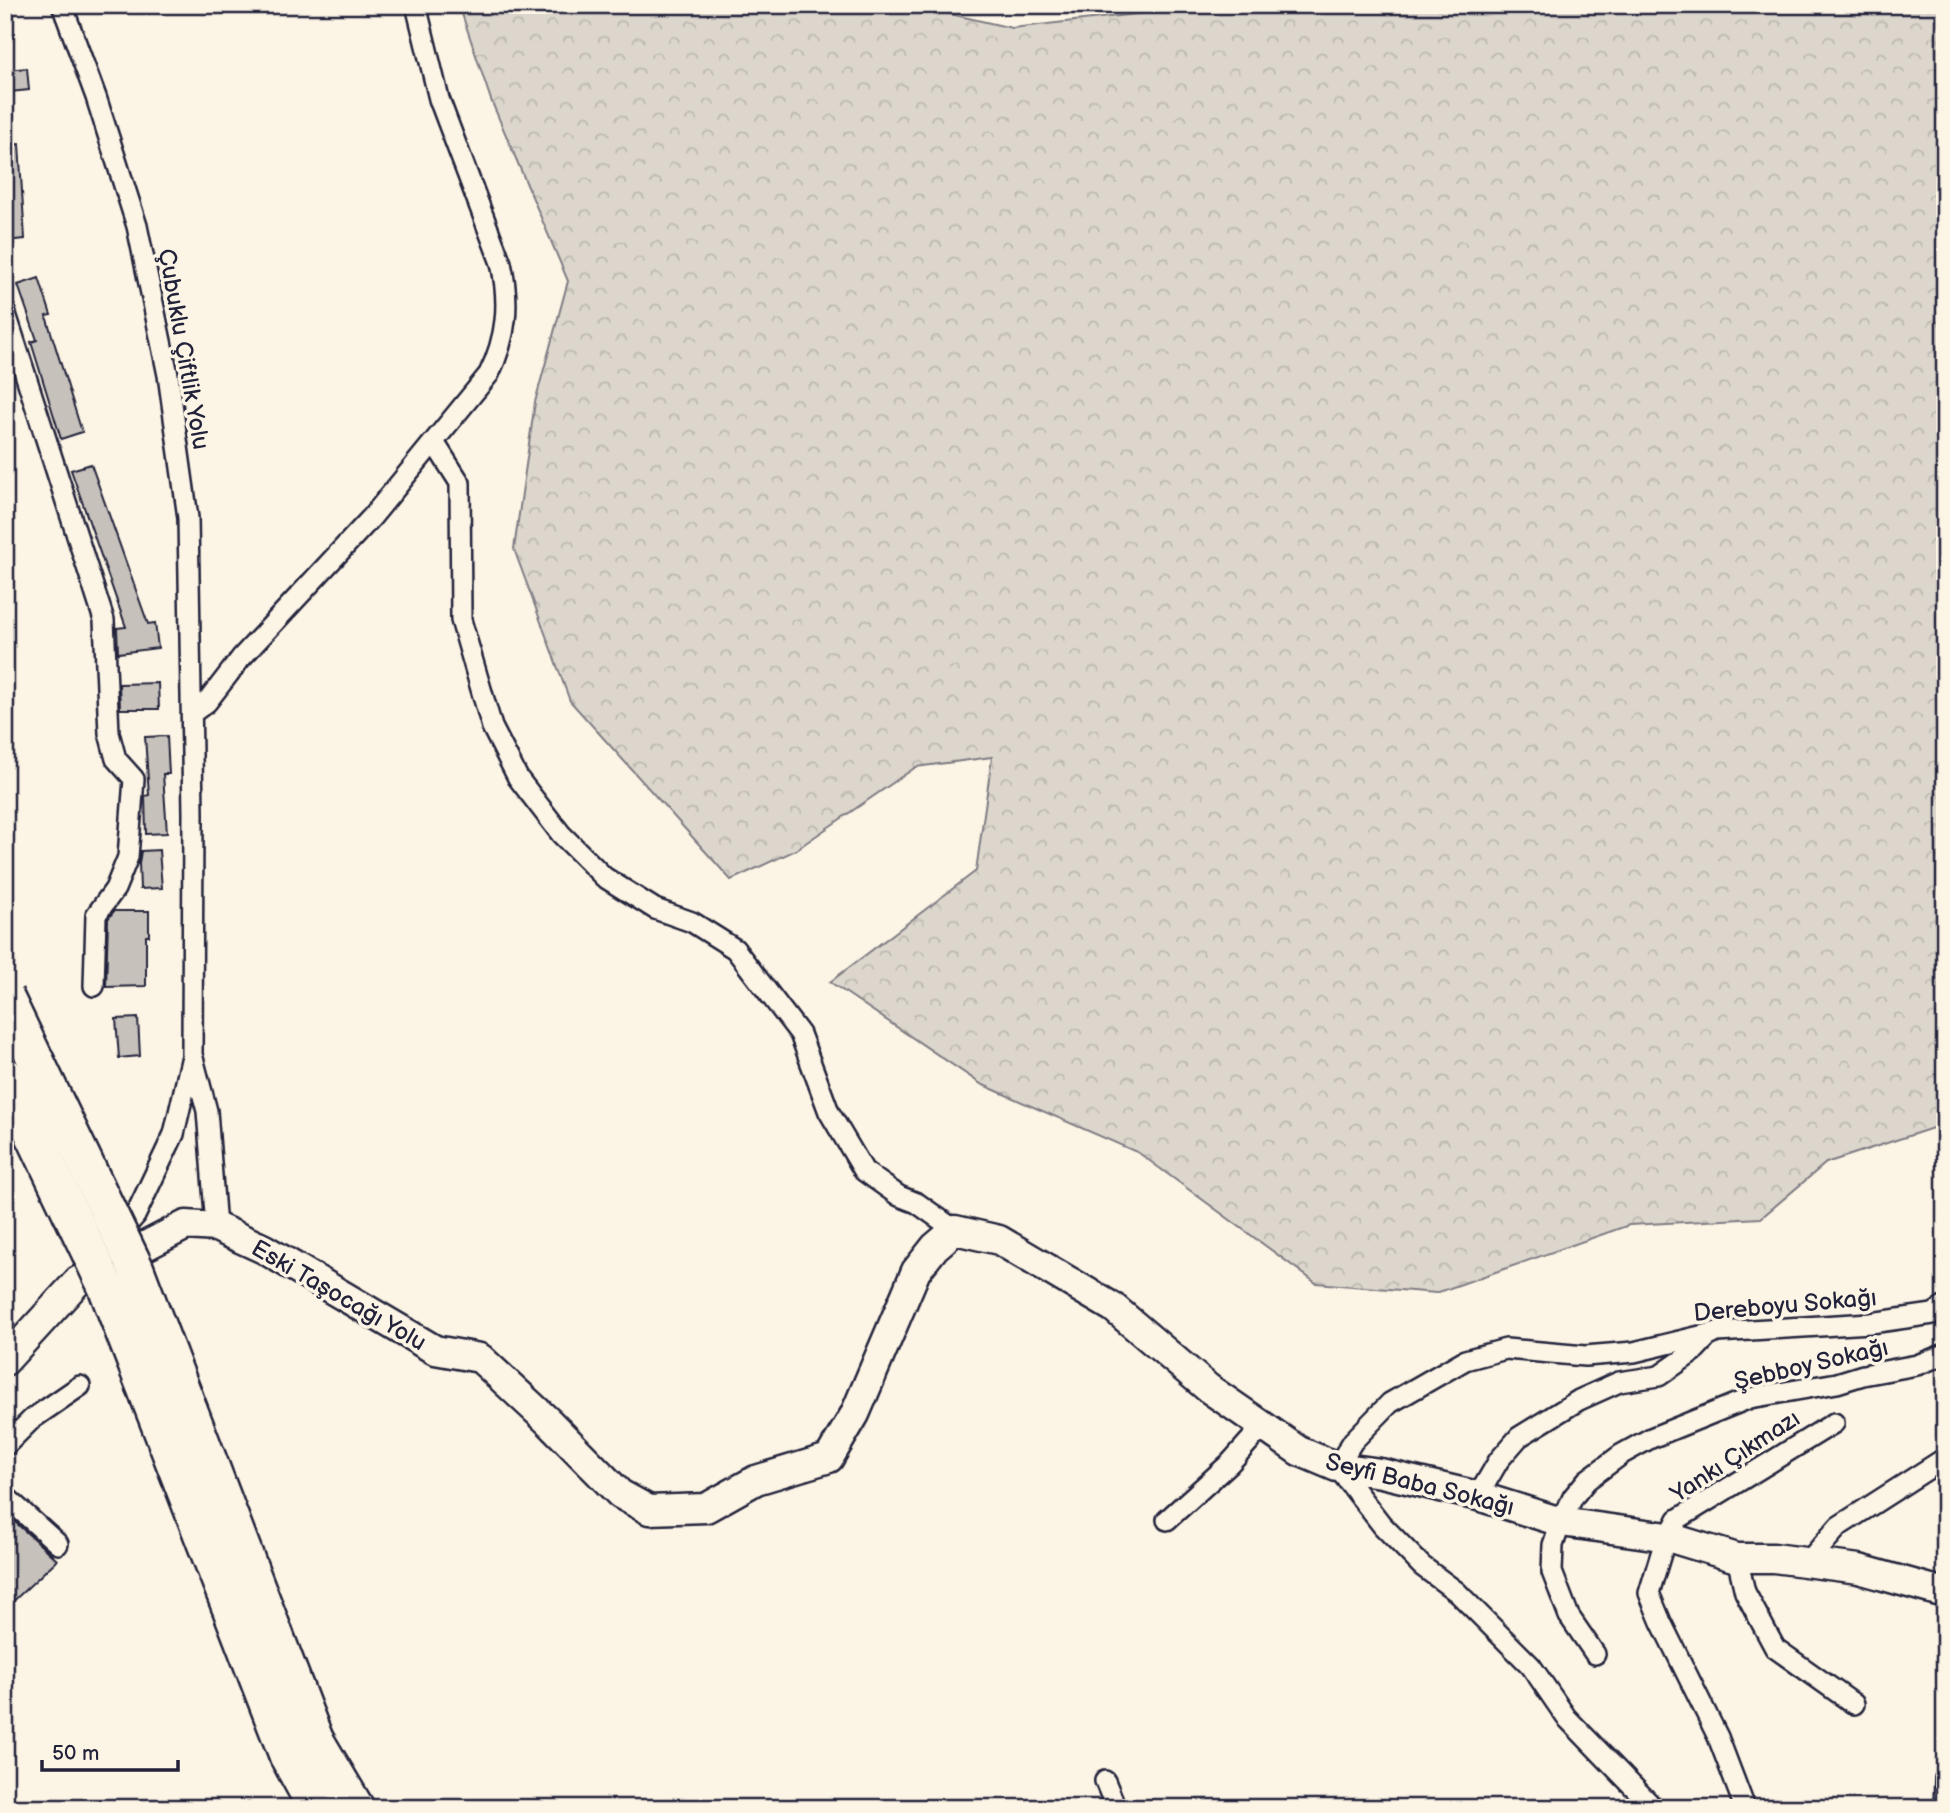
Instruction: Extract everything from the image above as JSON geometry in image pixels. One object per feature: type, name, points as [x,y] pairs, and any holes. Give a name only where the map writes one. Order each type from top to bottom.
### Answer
[{"type":"highway","points":[[5,996],[135,1267],[301,1747],[316,1808]]},
{"type":"highway","points":[[5,1075],[106,1287],[301,1747],[356,1808]]},
{"type":"street","name":"Çubuklu Çiftlik Yolu","points":[[62,5],[96,97],[137,226],[168,375],[188,518],[192,713],[192,1056]]},
{"type":"street","points":[[192,713],[207,702],[241,658],[372,517],[489,374],[498,356],[507,315],[506,288],[501,263],[439,99],[416,5]]},
{"type":"street","points":[[5,311],[104,620],[109,733],[116,759],[134,779],[128,857],[115,889],[96,915],[93,986]]},
{"type":"street","points":[[434,442],[460,483],[461,620],[492,727],[518,778],[561,834],[604,877],[655,909],[692,922],[734,949],[800,1034],[829,1112],[864,1171],[955,1230]]},
{"type":"street","points":[[192,1056],[207,1111],[216,1227]]},
{"type":"street","points":[[5,1360],[135,1216],[174,1134],[192,1056]]},
{"type":"street","name":"Eski Taşocağı Yolu","points":[[78,1281],[186,1226],[216,1227],[264,1249],[435,1350],[480,1358],[550,1423],[620,1494],[649,1510],[706,1508],[756,1480],[829,1458],[855,1414],[916,1271],[935,1247],[955,1230]]},
{"type":"street","name":"Seyfi Baba Sokağı","points":[[955,1230],[999,1240],[1114,1308],[1208,1388],[1299,1451],[1337,1467],[1381,1473],[1478,1496],[1561,1522],[1668,1537],[1737,1558],[1774,1558],[1859,1569],[1945,1593]]},
{"type":"street","name":"Dereboyu Sokağı","points":[[1337,1467],[1353,1441],[1390,1403],[1465,1360],[1506,1349],[1585,1356],[1634,1352],[1717,1332],[1871,1322],[1933,1314],[1945,1306]]},
{"type":"street","points":[[1478,1496],[1499,1460],[1519,1437],[1578,1400],[1619,1382],[1659,1376],[1717,1332]]},
{"type":"street","name":"Şebboy Sokağı","points":[[1595,1654],[1569,1616],[1552,1572],[1553,1545],[1561,1522],[1573,1497],[1587,1480],[1622,1454],[1651,1438],[1750,1398],[1838,1384],[1863,1375],[1917,1365],[1945,1354]]},
{"type":"street","points":[[5,1446],[32,1419],[80,1386]]},
{"type":"street","name":"Yankı Çıkmazı","points":[[1668,1537],[1678,1519],[1833,1423]]},
{"type":"street","points":[[1167,1520],[1230,1463],[1263,1426]]},
{"type":"street","points":[[1807,1564],[1839,1526],[1945,1458]]},
{"type":"street","points":[[1337,1467],[1382,1525],[1422,1566],[1457,1592],[1531,1666],[1566,1717],[1654,1808]]},
{"type":"street","points":[[5,1496],[58,1544]]},
{"type":"street","points":[[1668,1537],[1649,1593],[1718,1737],[1745,1808]]},
{"type":"street","points":[[1737,1558],[1745,1592],[1775,1648],[1854,1704]]},
{"type":"street","points":[[1944,1808],[1945,1779]]},
{"type":"street","points":[[1105,1781],[1116,1808]]},
{"type":"green space","points":[[459,5],[911,5],[1012,28],[1216,5],[1945,5],[1945,1124],[1826,1163],[1761,1218],[1629,1225],[1436,1293],[1316,1283],[1139,1153],[981,1084],[830,982],[976,871],[992,757],[916,767],[794,851],[731,880],[570,701],[514,549],[535,402],[568,281],[491,100]]},
{"type":"building","points":[[27,68],[29,90],[10,92],[7,70]]},
{"type":"building","points":[[19,144],[25,239],[5,241],[5,145]]},
{"type":"building","points":[[39,278],[51,315],[46,316],[82,432],[61,439],[31,342],[37,340],[18,285]]},
{"type":"building","points":[[91,464],[148,624],[155,623],[158,648],[118,653],[117,628],[126,627],[71,470]]},
{"type":"building","points":[[158,683],[159,709],[120,709],[119,684]]},
{"type":"building","points":[[167,736],[169,774],[163,774],[167,833],[146,834],[145,796],[149,795],[145,737]]},
{"type":"building","points":[[159,850],[162,888],[140,889],[141,851]]},
{"type":"building","points":[[114,911],[149,911],[146,986],[106,987],[108,919]]},
{"type":"building","points":[[138,1018],[140,1056],[119,1058],[116,1019]]},
{"type":"building","points":[[5,1513],[57,1560],[5,1609]]}]
